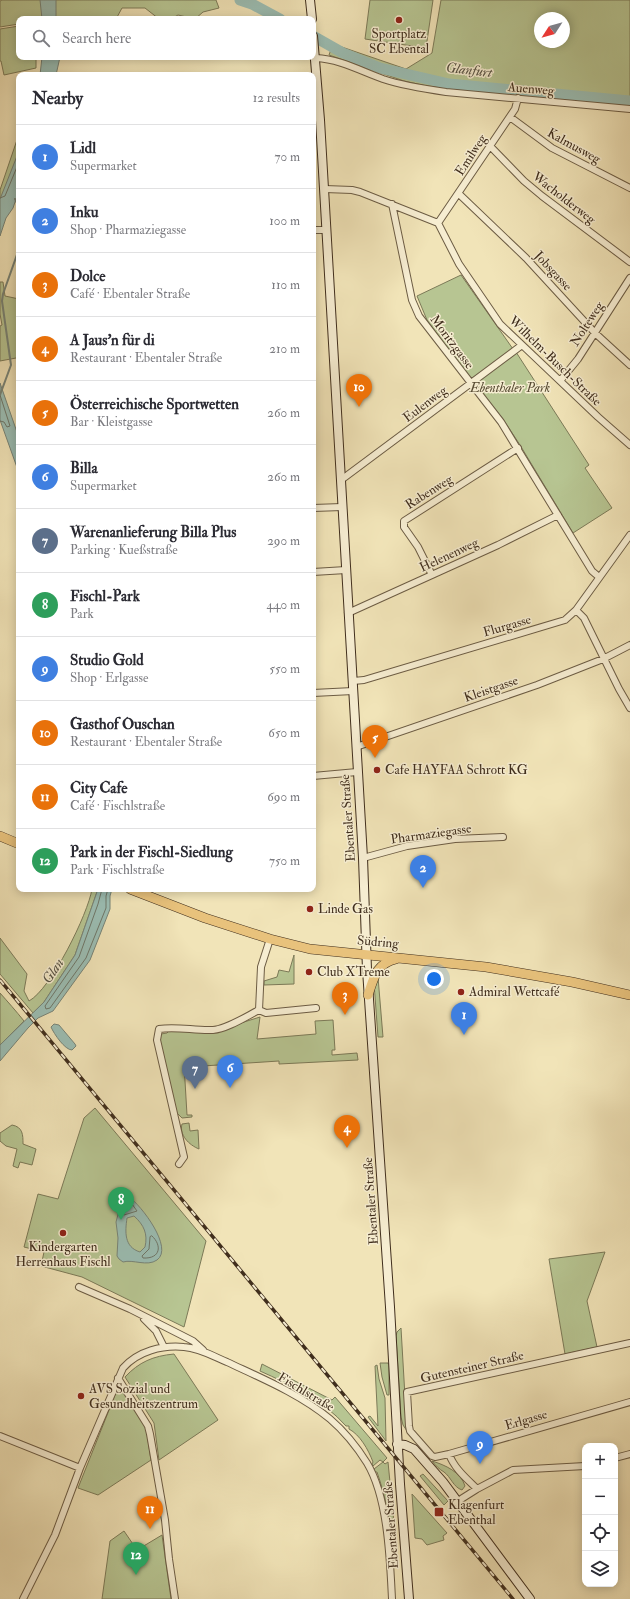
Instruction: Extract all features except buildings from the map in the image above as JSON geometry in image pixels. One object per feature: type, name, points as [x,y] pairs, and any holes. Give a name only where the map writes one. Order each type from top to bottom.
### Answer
[{"type":"main road","points":[[310,0],[312,16]]},
{"type":"main road","name":"Ebentaler Straße","points":[[316,58],[317,127],[324,190],[353,681],[363,858],[368,995],[390,1307],[397,1444],[409,1599]]},
{"type":"main road","points":[[0,836],[16,843]]},
{"type":"main road","name":"Südring","points":[[138,892],[205,918],[270,939],[310,948],[493,968],[572,982],[630,995]]},
{"type":"main road","points":[[368,995],[374,978],[381,966],[387,961],[402,958]]},
{"type":"main road","points":[[397,1444],[414,1449],[458,1501],[514,1580],[530,1599]]},
{"type":"street","name":"Auenweg","points":[[316,58],[332,60],[384,79],[420,88],[446,92],[630,109]]},
{"type":"street","name":"Emilweg","points":[[438,223],[510,117],[515,109],[518,98]]},
{"type":"street","name":"Kalmusweg","points":[[510,117],[552,148],[630,188]]},
{"type":"street","name":"Wacholderweg","points":[[490,146],[524,181],[542,196],[630,262]]},
{"type":"street","points":[[324,190],[352,190],[392,204],[438,223]]},
{"type":"street","name":"Jobsgasse","points":[[459,194],[526,258],[595,333],[630,365]]},
{"type":"street","name":"Moritzgasse","points":[[392,204],[415,309],[423,322],[470,384],[501,422],[592,571],[599,577]]},
{"type":"street","name":"Wilhelm-Busch-Straße","points":[[438,223],[459,264],[500,324],[630,445]]},
{"type":"street","points":[[316,230],[326,230]]},
{"type":"street","name":"Nolteweg","points":[[560,381],[578,359],[630,278]]},
{"type":"street","name":"Eulenweg","points":[[341,480],[522,345]]},
{"type":"street","name":"Rabenweg","points":[[432,575],[418,547],[404,527],[404,521],[518,448]]},
{"type":"street","points":[[316,508],[342,507]]},
{"type":"street","name":"Helenenweg","points":[[348,613],[558,515]]},
{"type":"street","name":"Flurgasse","points":[[353,681],[370,678],[557,623],[569,617],[576,610],[630,535]]},
{"type":"street","points":[[316,572],[346,570]]},
{"type":"street","points":[[576,610],[584,618],[603,659],[630,708]]},
{"type":"street","name":"Kleistgasse","points":[[356,747],[537,685],[603,659],[630,645]]},
{"type":"street","points":[[316,693],[353,691]]},
{"type":"street","points":[[316,776],[357,772]]},
{"type":"street","name":"Pharmaziegasse","points":[[363,858],[407,846],[455,840],[504,837]]},
{"type":"street","points":[[260,1010],[261,967],[270,939]]},
{"type":"street","points":[[260,1010],[266,1013],[316,1008]]},
{"type":"street","points":[[179,1164],[184,1157],[157,1040],[159,1029],[171,1027],[212,1030],[220,1029],[260,1010]]},
{"type":"street","points":[[79,1287],[194,1341],[204,1352]]},
{"type":"street","points":[[140,1315],[156,1331],[164,1347]]},
{"type":"street","name":"Gutensteiner Straße","points":[[449,1454],[435,1457],[432,1456],[410,1431],[407,1392],[630,1343]]},
{"type":"street","name":"Fischlstraße","points":[[23,1599],[55,1535],[80,1468],[123,1368],[131,1359],[149,1351],[164,1347],[185,1347],[204,1352],[289,1393],[318,1410],[354,1444],[368,1464],[379,1491],[390,1561],[392,1599]]},
{"type":"street","points":[[118,1378],[148,1426],[165,1520],[175,1599]]},
{"type":"street","name":"Erlgasse","points":[[449,1454],[630,1402]]},
{"type":"street","points":[[0,1436],[80,1468]]},
{"type":"street","points":[[449,1454],[456,1468],[477,1489]]},
{"type":"street","points":[[618,1457],[630,1454]]},
{"type":"street","points":[[458,1501],[512,1470],[582,1466]]},
{"type":"green space","points":[[216,0],[219,8],[203,12],[198,16],[155,16],[145,8],[122,8],[118,16],[16,16],[16,24],[0,27],[0,1]]},
{"type":"green space","name":"Sportplatz SC Ebental","points":[[370,0],[433,0],[426,48],[365,39]]},
{"type":"green space","points":[[441,0],[630,0],[630,105],[427,86],[404,81],[329,55],[333,44],[406,69],[432,53]]},
{"type":"green space","points":[[16,26],[16,60],[36,60],[36,68],[4,75],[0,61],[0,29]]},
{"type":"green space","points":[[16,143],[16,192],[0,203],[0,190]]},
{"type":"green space","points":[[461,275],[513,349],[471,380],[427,320],[417,296]]},
{"type":"green space","points":[[0,282],[3,282],[5,296],[16,298],[16,358],[0,361],[0,326],[2,325],[0,314]]},
{"type":"green space","name":"Ebenthaler Park","points":[[516,352],[589,465],[585,468],[612,508],[573,533],[503,419],[474,383]]},
{"type":"green space","points":[[91,892],[97,892],[75,955],[44,1002],[33,1013],[0,974],[0,938],[27,974],[24,991],[29,1001],[38,994],[58,967],[84,915]]},
{"type":"green space","points":[[294,955],[294,984],[264,985],[264,981],[277,977],[279,970],[289,972]]},
{"type":"green space","points":[[378,977],[383,1037],[378,1037],[374,983]]},
{"type":"green space","points":[[0,993],[24,1021],[0,1045]]},
{"type":"green space","points":[[260,1017],[257,1039],[316,1034],[315,1021],[333,1020],[335,1050],[332,1050],[332,1055],[357,1053],[358,1060],[279,1064],[279,1061],[203,1066],[203,1063],[184,1064],[187,1115],[192,1115],[192,1117],[182,1118],[176,1112],[159,1040],[161,1034],[167,1033],[171,1029],[212,1032]]},
{"type":"green space","points":[[95,1108],[206,1241],[184,1327],[82,1277],[41,1266],[44,1252],[24,1247],[38,1194],[58,1199],[84,1118]]},
{"type":"green space","points":[[189,1123],[190,1131],[198,1130],[199,1149],[188,1142],[183,1136],[181,1128],[182,1124]]},
{"type":"green space","points":[[12,1125],[16,1126],[22,1132],[23,1144],[36,1149],[32,1165],[20,1162],[18,1168],[13,1166],[17,1149],[6,1146],[0,1141],[0,1133]]},
{"type":"green space","points":[[605,1252],[587,1301],[597,1347],[565,1354],[549,1259]]},
{"type":"green space","points":[[401,1328],[407,1431],[403,1425],[401,1417],[396,1336],[397,1332]]},
{"type":"green space","points":[[174,1354],[218,1420],[159,1460],[154,1423],[125,1377],[136,1367],[153,1358]]},
{"type":"green space","points":[[380,1363],[388,1363],[389,1365],[389,1395],[387,1395]]},
{"type":"green space","points":[[262,1364],[332,1400],[335,1397],[387,1458],[383,1462],[380,1460],[373,1466],[373,1462],[366,1447],[357,1435],[349,1429],[349,1426],[346,1426],[327,1408],[306,1394],[260,1371]]},
{"type":"green space","points":[[377,1365],[379,1379],[385,1398],[386,1441],[368,1417],[370,1416],[378,1426],[375,1366]]},
{"type":"green space","points":[[119,1385],[146,1427],[151,1460],[98,1495],[78,1488]]},
{"type":"green space","points":[[432,1461],[447,1467],[456,1473],[463,1481],[465,1486],[462,1490],[456,1487],[446,1474]]},
{"type":"green space","points":[[383,1462],[385,1464],[388,1462],[396,1543],[393,1543],[385,1498],[377,1472],[375,1472],[374,1469]]},
{"type":"green space","points":[[423,1474],[448,1501],[444,1505],[420,1476]]},
{"type":"green space","points":[[412,1494],[447,1533],[443,1536],[444,1540],[427,1545],[422,1539],[415,1538]]},
{"type":"green space","points":[[124,1531],[137,1550],[162,1535],[171,1599],[102,1599],[110,1541]]},
{"type":"water","points":[[40,0],[56,0],[56,16],[42,16]]},
{"type":"water","points":[[42,60],[59,60],[57,72],[40,72]]},
{"type":"water","points":[[16,159],[16,199],[13,208],[6,218],[0,236],[0,199]]},
{"type":"water","points":[[0,383],[16,429],[16,465],[0,420]]},
{"type":"water","points":[[97,892],[111,892],[110,909],[90,960],[53,1011],[38,1018],[0,1061],[0,1045],[44,1002],[75,955]]},
{"type":"water","points":[[54,1024],[59,1025],[75,1044],[76,1046],[72,1050],[63,1045],[57,1037],[51,1027]]},
{"type":"water","points":[[129,1197],[148,1217],[159,1237],[161,1254],[157,1260],[153,1262],[123,1262],[117,1256],[118,1238],[116,1222],[120,1207],[124,1203],[125,1198]],"holes":[[[134,1216],[143,1226],[146,1238],[145,1247],[140,1252],[131,1247],[128,1243],[126,1234],[127,1218]]]},
{"type":"waterway","name":"Glanfurt","points":[[240,0],[252,4],[274,16]]},
{"type":"waterway","name":"Glanfurt","points":[[316,38],[343,53],[380,68],[449,84],[630,101]]},
{"type":"waterway","points":[[0,395],[11,365],[2,301],[16,257]]},
{"type":"railway","points":[[0,980],[513,1599]]},
{"type":"place","name":"Sportplatz SC Ebental","points":[[399,20]]},
{"type":"place","name":"Gasthof Ouschan","points":[[359,407]]},
{"type":"place","name":"Österreichische Sportwetten","points":[[375,758]]},
{"type":"place","name":"Cafe HAYFAA Schrott KG","points":[[377,770]]},
{"type":"place","name":"Inku","points":[[423,888]]},
{"type":"place","name":"Linde Gas","points":[[310,909]]},
{"type":"place","name":"Club XTreme","points":[[309,972]]},
{"type":"place","name":"Admiral Wettcafé","points":[[461,992]]},
{"type":"place","name":"Dolce","points":[[345,1015]]},
{"type":"place","name":"Lidl","points":[[464,1035]]},
{"type":"place","name":"Billa","points":[[230,1088]]},
{"type":"place","name":"Warenanlieferung Billa Plus","points":[[195,1089]]},
{"type":"place","name":"A Jaus'n für di","points":[[347,1148]]},
{"type":"place","name":"Fischl-Park","points":[[121,1220]]},
{"type":"place","name":"Kindergarten Herrenhaus Fischl","points":[[63,1233]]},
{"type":"place","name":"AVS Sozial und Gesundheitszentrum","points":[[81,1396]]},
{"type":"place","name":"Studio Gold","points":[[480,1464]]},
{"type":"place","name":"Klagenfurt Ebenthal","points":[[439,1512]]},
{"type":"place","name":"City Cafe","points":[[150,1529]]},
{"type":"place","name":"Park in der Fischl-Siedlung","points":[[136,1575]]},
{"type":"water label","name":"Glan","points":[[53,971]]}]
